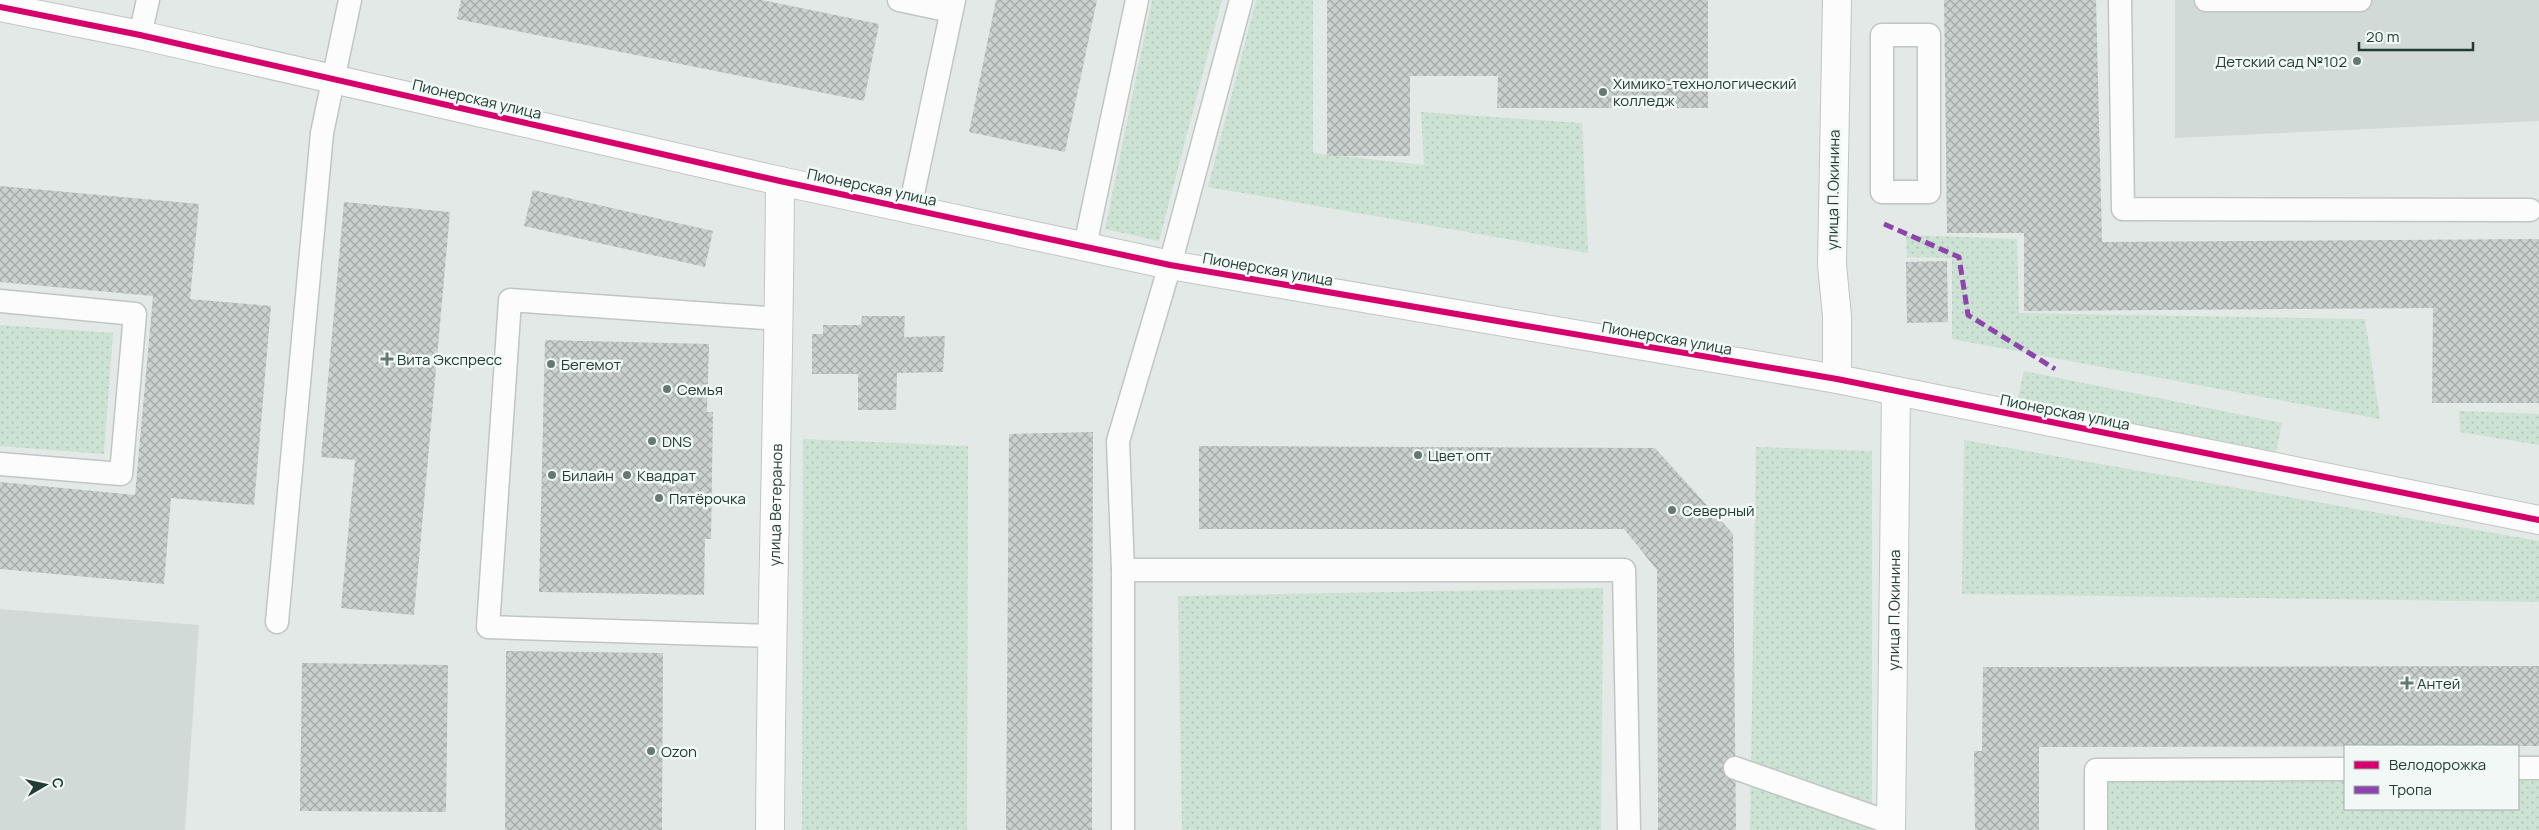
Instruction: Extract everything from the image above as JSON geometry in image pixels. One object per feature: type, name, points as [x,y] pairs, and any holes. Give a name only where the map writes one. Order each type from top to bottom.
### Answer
[{"type":"street","name":"улица П.Окинина","points":[[1837,0],[1832,265],[1837,316],[1837,379]]},
{"type":"street","name":"Пионерская улица","points":[[0,7],[140,35],[780,181],[1170,265],[1837,379],[2539,520]]},
{"type":"street","name":"улица Ветеранов","points":[[770,830],[771,636],[780,319],[780,181]]},
{"type":"street","name":"улица П.Окинина","points":[[1891,826],[1896,391]]},
{"type":"lane","points":[[140,35],[148,0]]},
{"type":"lane","points":[[277,622],[322,133],[350,0]]},
{"type":"lane","points":[[899,0],[953,5],[910,208]]},
{"type":"lane","points":[[1085,246],[1137,0]]},
{"type":"lane","points":[[1123,830],[1123,570],[1118,441],[1170,265],[1241,0]]},
{"type":"lane","points":[[2120,0],[2124,209],[2530,210]]},
{"type":"lane","points":[[2206,0],[2360,0]]},
{"type":"lane","points":[[1882,34],[1929,35],[1929,192],[1882,192],[1882,34]]},
{"type":"lane","points":[[771,636],[488,627],[510,300],[780,319]]},
{"type":"lane","points":[[0,301],[135,314],[121,474],[0,464]]},
{"type":"lane","points":[[1123,570],[1624,570],[1629,830]]},
{"type":"lane","points":[[1735,768],[1891,826]]},
{"type":"lane","points":[[2519,768],[2539,768]]},
{"type":"lane","points":[[2096,830],[2096,770],[2344,769]]},
{"type":"shaded area","name":"Детский сад №102","points":[[2175,0],[2539,0],[2539,121],[2175,138]]},
{"type":"shaded area","points":[[0,609],[199,625],[185,830],[0,830]]},
{"type":"green space","points":[[1152,0],[1222,0],[1159,241],[1105,229]]},
{"type":"green space","points":[[1256,0],[1313,0],[1313,153],[1424,165],[1421,112],[1582,123],[1588,253],[1208,187]]},
{"type":"green space","points":[[1906,235],[2017,239],[2019,313],[2365,319],[2380,419],[1952,339],[1952,258],[1907,257]]},
{"type":"green space","points":[[0,325],[113,333],[104,454],[0,446]]},
{"type":"green space","points":[[2024,371],[2282,423],[2276,453],[2017,402]]},
{"type":"green space","points":[[2459,411],[2539,414],[2539,445],[2460,432]]},
{"type":"green space","points":[[803,439],[968,446],[967,830],[802,830]]},
{"type":"green space","points":[[1964,440],[2539,541],[2539,602],[1962,594]]},
{"type":"green space","points":[[1756,447],[1872,451],[1872,830],[1750,830]]},
{"type":"green space","points":[[1603,588],[1601,830],[1182,830],[1178,596]]},
{"type":"green space","points":[[2539,773],[2539,830],[2102,830],[2102,777],[2344,775],[2344,810],[2519,810],[2519,774]]},
{"type":"building","points":[[461,0],[762,0],[879,24],[864,101],[457,19]]},
{"type":"building","points":[[996,0],[1097,0],[1065,152],[969,132]]},
{"type":"building","name":"Химико-технологический колледж","points":[[1327,0],[1708,0],[1708,108],[1497,108],[1498,76],[1410,76],[1410,156],[1327,156]]},
{"type":"building","points":[[1944,0],[2096,0],[2102,242],[2539,239],[2539,403],[2432,403],[2433,308],[2024,311],[2024,233],[1947,233]]},
{"type":"building","points":[[0,186],[199,204],[190,299],[271,306],[254,505],[171,498],[164,584],[0,569],[0,482],[135,495],[153,296],[0,282]]},
{"type":"building","points":[[533,190],[713,231],[705,267],[524,226]]},
{"type":"building","points":[[344,202],[450,212],[414,615],[341,608],[355,460],[321,457]]},
{"type":"building","points":[[1947,261],[1948,322],[1907,323],[1906,262]]},
{"type":"building","points":[[862,316],[905,316],[904,337],[945,336],[943,372],[897,373],[896,410],[858,410],[858,374],[812,374],[812,334],[823,334],[823,325],[861,325]]},
{"type":"building","name":"Квадрат","points":[[545,340],[709,344],[707,412],[713,412],[711,539],[705,539],[704,595],[539,592]]},
{"type":"building","points":[[1093,432],[1092,830],[1006,830],[1009,434]]},
{"type":"building","points":[[1199,446],[1655,448],[1733,534],[1736,830],[1658,830],[1657,570],[1624,529],[1199,529]]},
{"type":"building","points":[[506,651],[663,653],[662,830],[505,830]]},
{"type":"building","points":[[302,663],[448,665],[446,812],[300,811]]},
{"type":"building","points":[[2539,666],[2539,746],[2039,747],[2039,830],[1975,830],[1974,751],[1982,751],[1983,667]]},
{"type":"marked path","points":[[1884,224],[1959,257],[1968,315],[2055,369]]},
{"type":"cycle path","points":[[0,7],[140,35],[780,181],[1170,265],[1837,379],[2539,520]]},
{"type":"place","name":"Детский сад №102","points":[[2357,61]]},
{"type":"place","name":"Химико-технологический колледж","points":[[1603,92]]},
{"type":"place","name":"Вита Экспресс","points":[[387,359]]},
{"type":"place","name":"Бегемот","points":[[551,364]]},
{"type":"place","name":"Семья","points":[[667,389]]},
{"type":"place","name":"DNS","points":[[652,441]]},
{"type":"place","name":"Цвет опт","points":[[1418,455]]},
{"type":"place","name":"Билайн","points":[[552,475]]},
{"type":"place","name":"Квадрат","points":[[627,475]]},
{"type":"place","name":"Пятёрочка","points":[[659,498]]},
{"type":"place","name":"Северный","points":[[1672,510]]},
{"type":"place","name":"Антей","points":[[2407,683]]},
{"type":"place","name":"Ozon","points":[[651,751]]}]
